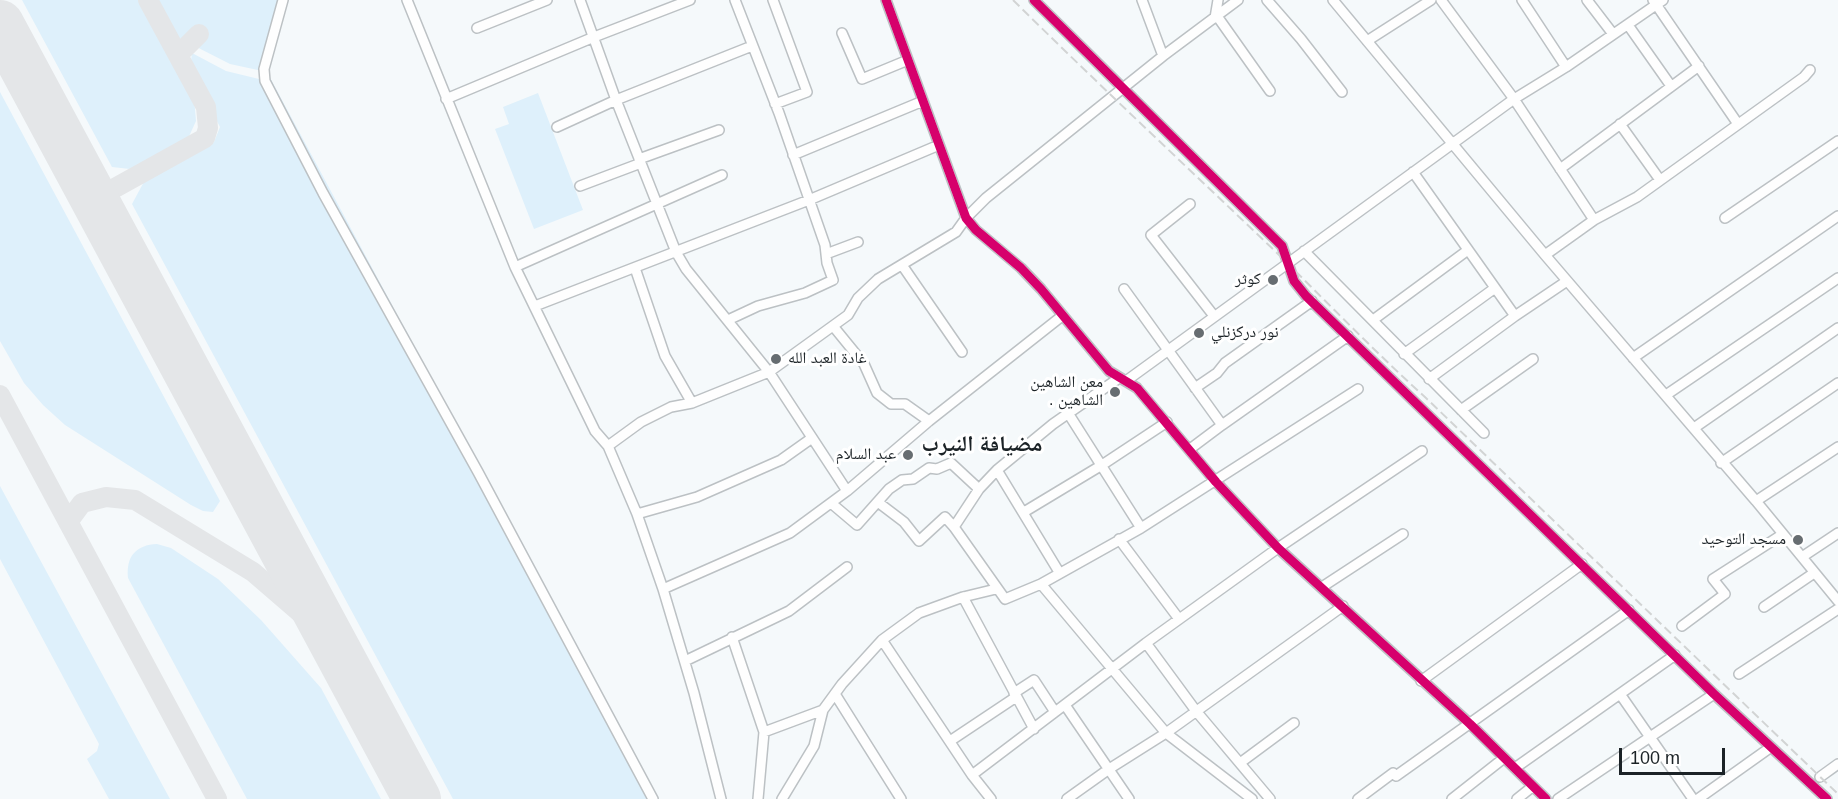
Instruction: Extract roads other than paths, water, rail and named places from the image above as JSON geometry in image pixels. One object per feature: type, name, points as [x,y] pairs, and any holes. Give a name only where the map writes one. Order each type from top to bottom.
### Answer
[{"type":"street","points":[[283,0],[264,69],[265,81],[323,193],[478,472],[652,799]]},
{"type":"street","points":[[407,0],[515,267],[596,431],[608,446],[637,514],[685,661],[720,799]]},
{"type":"street","points":[[477,28],[547,0]]},
{"type":"street","points":[[580,0],[616,100],[676,252],[769,372],[847,491]]},
{"type":"street","points":[[446,99],[594,37],[690,0]]},
{"type":"street","points":[[728,320],[758,306],[805,293],[833,280],[825,245],[735,0]]},
{"type":"street","points":[[773,0],[807,92],[775,104]]},
{"type":"street","points":[[886,0],[966,218],[976,230],[1021,268],[1041,289],[1109,371],[1137,388],[1216,482],[1278,548],[1470,724],[1546,799]]},
{"type":"street","points":[[1034,0],[1282,246],[1294,281],[1311,301],[1714,694],[1827,799]]},
{"type":"street","points":[[1143,0],[1163,56]]},
{"type":"street","points":[[1218,0],[1216,17],[1270,90]]},
{"type":"street","points":[[608,446],[641,422],[670,407],[692,404],[769,372],[833,327],[848,315],[865,290],[878,279],[956,232],[986,198],[1163,56],[1238,0]]},
{"type":"street","points":[[1267,0],[1342,92]]},
{"type":"street","points":[[1333,0],[1545,255],[1694,428],[1721,463],[1756,501],[1838,602]]},
{"type":"street","points":[[1367,41],[1431,0]]},
{"type":"street","points":[[1441,0],[1514,99],[1594,220]]},
{"type":"street","points":[[1522,0],[1566,67]]},
{"type":"street","points":[[1587,0],[1613,34]]},
{"type":"street","points":[[954,527],[979,489],[997,470],[1068,413],[1168,349],[1514,99],[1628,25],[1657,2],[1738,123]]},
{"type":"street","points":[[1628,25],[1671,86]]},
{"type":"street","points":[[842,33],[862,79],[908,60]]},
{"type":"street","points":[[556,127],[616,100],[752,46]]},
{"type":"street","points":[[1560,169],[1699,66]]},
{"type":"street","points":[[1545,255],[1594,220],[1637,197],[1804,77],[1810,70]]},
{"type":"street","points":[[793,154],[923,101]]},
{"type":"street","points":[[1620,124],[1660,180]]},
{"type":"street","points":[[580,186],[719,130]]},
{"type":"street","points":[[1725,218],[1806,165],[1838,141]]},
{"type":"street","points":[[535,306],[809,200],[939,145]]},
{"type":"street","points":[[1413,172],[1515,316]]},
{"type":"street","points":[[515,267],[722,176]]},
{"type":"street","points":[[1190,204],[1151,235],[1214,316]]},
{"type":"street","points":[[1633,358],[1838,216]]},
{"type":"street","points":[[826,254],[858,242]]},
{"type":"street","points":[[1304,250],[1484,433]]},
{"type":"street","points":[[1373,320],[1468,250]]},
{"type":"street","points":[[902,265],[962,352]]},
{"type":"street","points":[[635,268],[665,356],[692,404]]},
{"type":"street","points":[[1666,395],[1838,278]]},
{"type":"street","points":[[1429,379],[1567,281]]},
{"type":"street","points":[[1404,354],[1495,288]]},
{"type":"street","points":[[1125,289],[1222,425]]},
{"type":"street","points":[[1195,388],[1217,373],[1225,363],[1311,301]]},
{"type":"street","points":[[663,589],[790,533],[847,491],[929,421],[1062,316]]},
{"type":"street","points":[[833,327],[864,364],[877,393],[891,404],[905,404],[929,421]]},
{"type":"street","points":[[1694,428],[1838,328]]},
{"type":"street","points":[[1190,449],[1348,336]]},
{"type":"street","points":[[1461,410],[1533,359]]},
{"type":"street","points":[[1721,463],[1838,383]]},
{"type":"street","points":[[879,502],[904,522],[919,541],[945,517],[996,590],[1005,599],[1041,584],[1141,528],[1358,389]]},
{"type":"street","points":[[1068,413],[1141,528]]},
{"type":"street","points":[[1024,512],[1167,422]]},
{"type":"street","points":[[637,514],[697,497],[718,488],[781,460],[812,438]]},
{"type":"street","points":[[1756,501],[1838,447]]},
{"type":"street","points":[[972,775],[1179,619],[1278,548],[1422,451]]},
{"type":"street","points":[[831,503],[857,525],[885,493],[902,480],[913,479],[929,468],[937,469],[951,463],[979,489]]},
{"type":"street","points":[[997,470],[1059,572]]},
{"type":"street","points":[[1802,557],[1838,533]]},
{"type":"street","points":[[1322,587],[1403,534]]},
{"type":"street","points":[[1682,626],[1725,594],[1713,579],[1783,534]]},
{"type":"street","points":[[1119,539],[1179,619]]},
{"type":"street","points":[[1421,681],[1582,564]]},
{"type":"street","points":[[685,661],[789,611],[847,567]]},
{"type":"street","points":[[1764,607],[1814,573]]},
{"type":"street","points":[[1041,584],[1166,733],[1252,799]]},
{"type":"street","points":[[782,799],[814,746],[823,710],[882,640],[920,613],[963,597],[996,590]]},
{"type":"street","points":[[963,597],[1034,729]]},
{"type":"street","points":[[1067,799],[1108,769],[1166,733],[1343,606]]},
{"type":"street","points":[[1739,674],[1838,609]]},
{"type":"street","points":[[1358,799],[1470,724],[1629,610]]},
{"type":"street","points":[[732,637],[764,732],[758,799]]},
{"type":"street","points":[[882,640],[972,775],[991,799]]},
{"type":"street","points":[[1146,643],[1196,711],[1270,799]]},
{"type":"street","points":[[1515,768],[1674,655]]},
{"type":"street","points":[[950,741],[1034,680],[1055,712]]},
{"type":"street","points":[[835,694],[901,799]]},
{"type":"street","points":[[1620,694],[1693,799]]},
{"type":"street","points":[[1558,799],[1714,694]]},
{"type":"street","points":[[1065,705],[1129,799]]},
{"type":"street","points":[[764,732],[823,710]]},
{"type":"street","points":[[1240,763],[1294,723]]},
{"type":"street","points":[[1698,799],[1772,747]]},
{"type":"street","points":[[1452,799],[1504,758]]},
{"type":"street","points":[[1820,777],[1838,764]]},
{"type":"street","points":[[1517,799],[1532,787]]},
{"type":"railway","points":[[1013,0],[1838,794]]},
{"type":"place","name":"كوثر","points":[[1273,280]]},
{"type":"place","name":"نور دركزنلي","points":[[1199,333]]},
{"type":"place","name":"غادة العبد الله","points":[[776,359]]},
{"type":"place","name":"معن الشاهين . الشاهين","points":[[1115,392]]},
{"type":"place","name":"عبد السلام","points":[[908,455]]},
{"type":"place","name":"مسجد التوحيد","points":[[1798,540]]},
{"type":"district","name":"مضيافة النيرب","points":[[982,445]]}]
